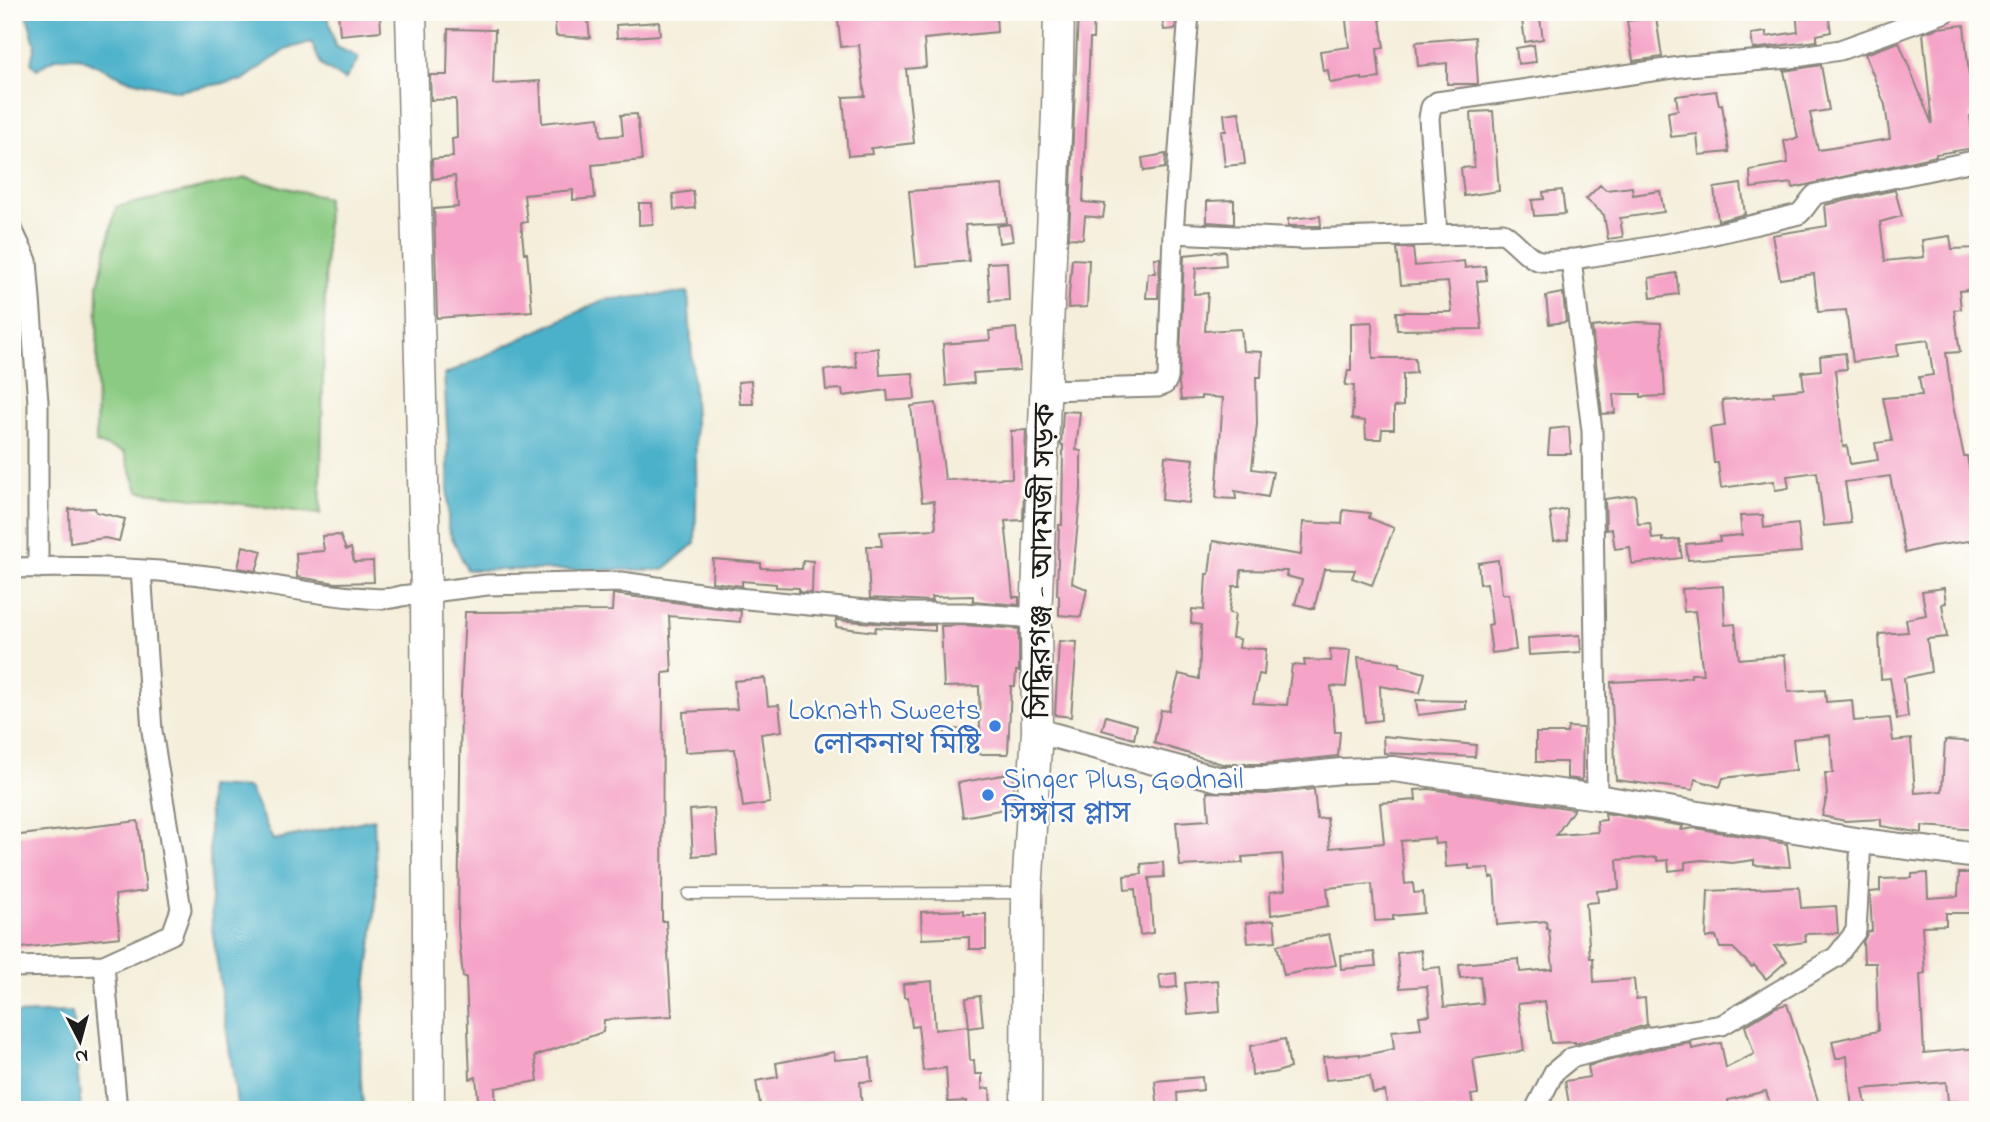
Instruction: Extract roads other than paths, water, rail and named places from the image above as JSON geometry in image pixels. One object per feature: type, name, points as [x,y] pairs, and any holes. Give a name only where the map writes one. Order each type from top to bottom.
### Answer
[{"type":"main road","points":[[411,12],[426,593],[429,1110]]},
{"type":"main road","name":"সিদ্ধিরগঞ্জ - আদমজী সড়ক","points":[[1027,1110],[1027,892],[1037,731],[1037,618],[1059,12]]},
{"type":"street","points":[[1046,390],[1158,387],[1165,384],[1168,378],[1173,233],[1189,12]]},
{"type":"street","points":[[1437,234],[1429,118],[1431,107],[1437,102],[1688,66],[1790,58],[1840,50],[1946,12]]},
{"type":"street","points":[[1173,233],[1302,239],[1503,233],[1514,239],[1533,259],[1571,259],[1669,245],[1798,214],[1807,208],[1816,194],[1978,160]]},
{"type":"street","points":[[12,229],[27,261],[38,402],[38,568]]},
{"type":"street","points":[[1571,259],[1592,431],[1597,797]]},
{"type":"street","points":[[12,568],[100,566],[215,577],[317,594],[388,600],[487,585],[621,582],[727,597],[901,613],[964,613],[1037,618]]},
{"type":"street","points":[[12,967],[104,965],[172,934],[181,909],[152,732],[141,570]]},
{"type":"street","points":[[1037,731],[1218,779],[1266,779],[1393,769],[1597,797],[1861,841],[1978,856]]},
{"type":"street","points":[[1535,1110],[1554,1072],[1571,1058],[1651,1037],[1723,1024],[1836,957],[1856,931],[1861,841]]},
{"type":"street","points":[[104,965],[117,1110]]},
{"type":"lane","points":[[688,894],[1027,892]]},
{"type":"water","points":[[26,12],[327,12],[335,46],[359,58],[345,80],[322,66],[311,42],[285,50],[243,80],[178,91],[126,79],[79,57],[56,58],[37,69],[31,63],[35,44]]},
{"type":"water","points":[[688,292],[696,449],[695,543],[663,570],[467,570],[448,529],[448,442],[444,375],[603,300]]},
{"type":"water","points":[[208,786],[249,788],[273,840],[374,819],[376,900],[361,1058],[364,1110],[238,1110],[212,927]]},
{"type":"water","points":[[72,1012],[81,1110],[12,1110],[12,1014]]},
{"type":"place","name":"Loknath Sweets লোকনাথ মিষ্টি","points":[[995,726]]},
{"type":"place","name":"Singer Plus, Godnail সিঙ্গার প্লাস","points":[[988,795]]}]
